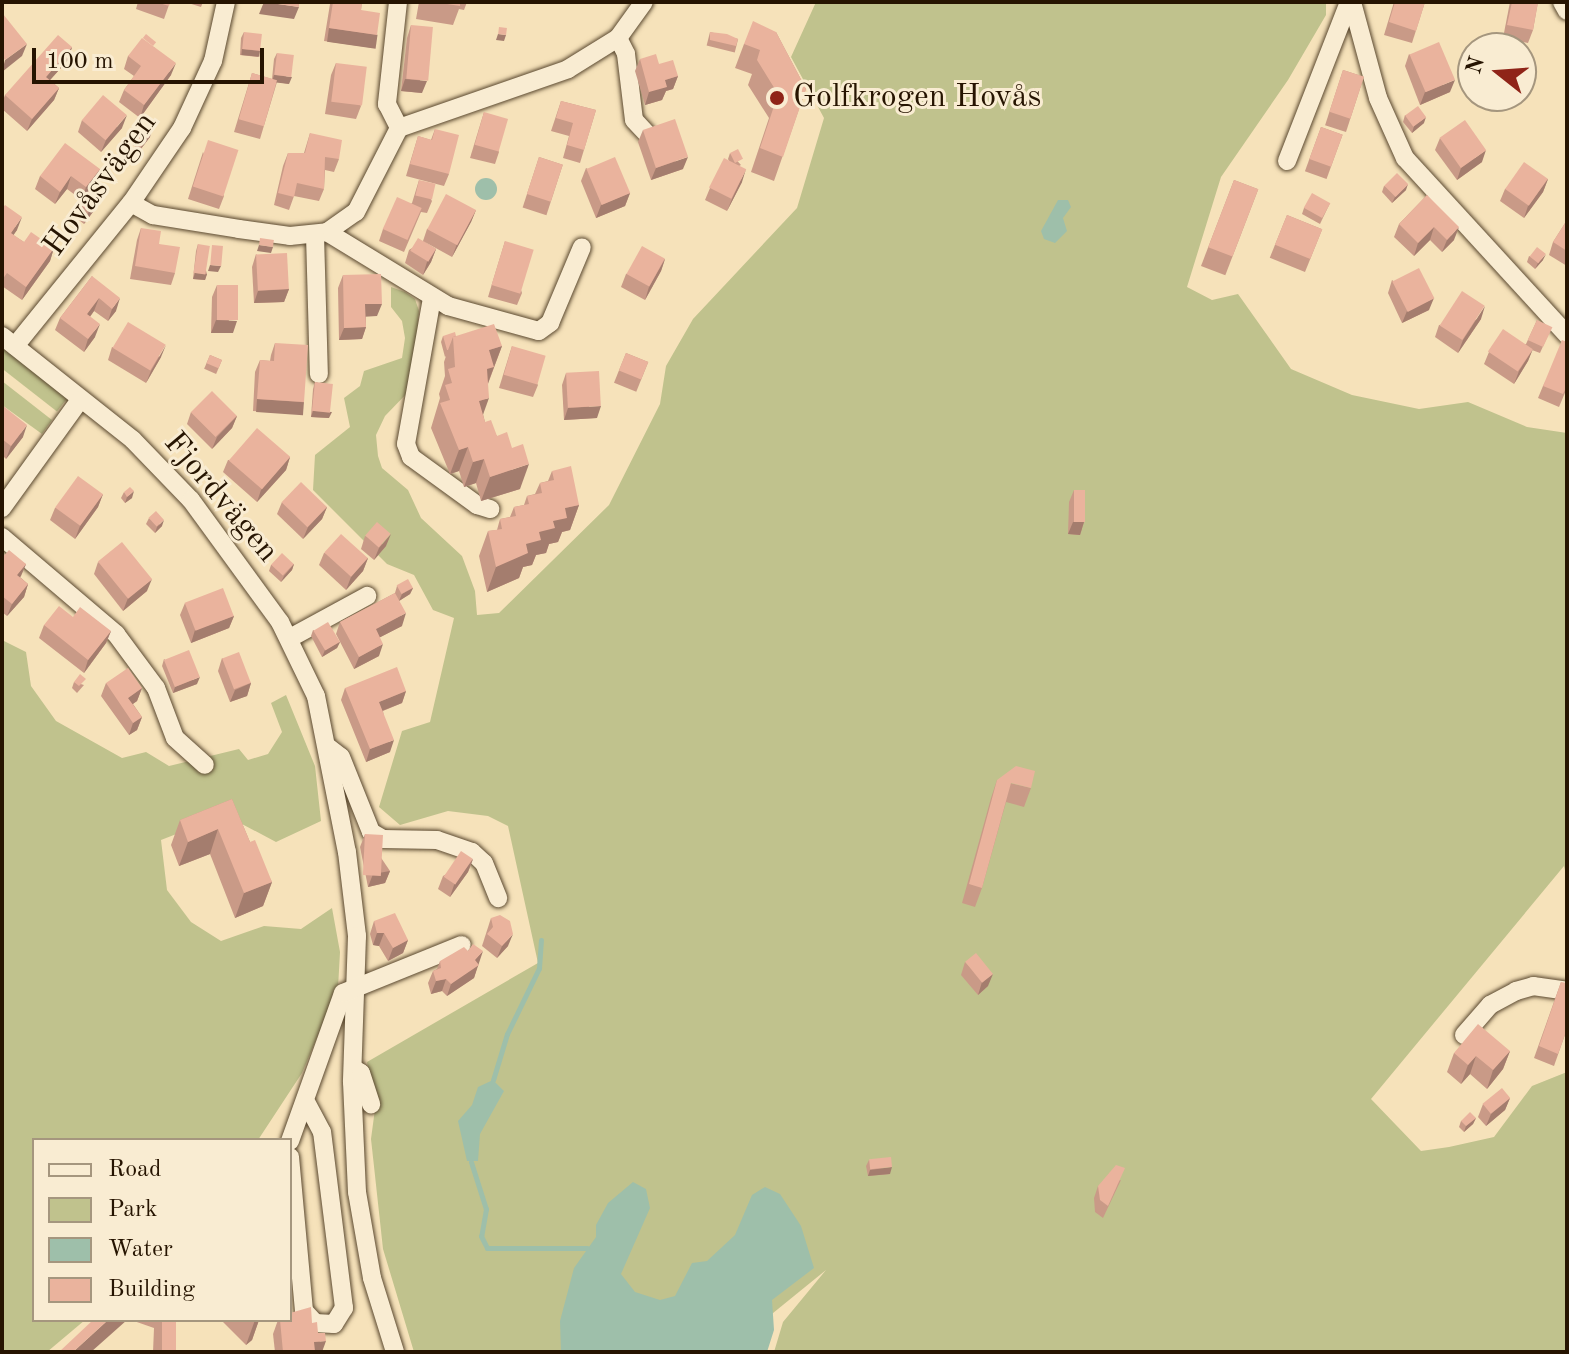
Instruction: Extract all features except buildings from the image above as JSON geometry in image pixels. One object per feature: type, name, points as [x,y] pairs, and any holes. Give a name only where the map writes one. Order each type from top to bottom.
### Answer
[{"type":"street","name":"Hovåsvägen","points":[[8,341],[131,203],[196,102],[216,51],[226,2]]},
{"type":"street","points":[[398,2],[387,104],[399,128]]},
{"type":"street","points":[[131,203],[165,217],[290,236],[321,234],[356,212],[399,128],[541,82],[618,38],[644,2]]},
{"type":"street","points":[[1287,161],[1350,2]]},
{"type":"street","points":[[1350,2],[1378,98],[1405,158],[1567,334]]},
{"type":"street","points":[[1562,2],[1567,11]]},
{"type":"street","points":[[618,38],[626,54],[634,120],[647,134]]},
{"type":"street","points":[[321,234],[432,298],[477,315],[545,329],[582,247]]},
{"type":"street","points":[[319,374],[321,234]]},
{"type":"street","points":[[432,298],[406,444],[411,457],[477,505],[490,509]]},
{"type":"street","name":"Fjordvägen","points":[[8,341],[133,440],[191,500],[290,638],[316,696],[328,747],[353,903],[357,1192],[372,1278],[395,1352]]},
{"type":"street","points":[[2,508],[80,400]]},
{"type":"street","points":[[2,537],[116,634],[156,688],[175,738],[205,765]]},
{"type":"street","points":[[290,638],[367,596]]},
{"type":"street","name":"Fjordvägen","points":[[328,747],[341,757],[367,825],[383,839],[437,840],[472,852],[484,863],[498,898]]},
{"type":"street","points":[[291,1138],[307,1104],[337,1007],[355,985],[462,945]]},
{"type":"street","points":[[1464,1035],[1490,1005],[1516,991],[1533,986],[1567,991]]},
{"type":"street","points":[[353,1068],[361,1073],[371,1104]]},
{"type":"street","points":[[292,1179],[304,1311],[315,1323],[334,1324],[344,1308],[322,1132],[307,1104]]},
{"type":"green space","points":[[816,2],[1326,2],[1326,15],[1288,80],[1221,177],[1187,287],[1212,300],[1238,294],[1291,369],[1352,395],[1419,409],[1468,402],[1527,427],[1567,433],[1567,879],[1564,866],[1371,1099],[1421,1151],[1494,1137],[1532,1086],[1567,1072],[1567,1352],[774,1352],[783,1322],[826,1270],[725,1352],[414,1352],[383,1249],[371,1139],[375,1109],[367,1062],[538,963],[508,826],[488,816],[448,811],[400,825],[379,807],[402,731],[430,722],[454,618],[433,610],[414,575],[387,564],[313,490],[315,455],[350,427],[344,398],[360,386],[364,371],[402,358],[405,338],[402,321],[391,307],[391,287],[405,292],[415,299],[419,311],[413,387],[385,416],[376,435],[378,456],[382,468],[408,490],[421,518],[462,556],[475,591],[477,615],[499,613],[609,505],[660,404],[666,366],[693,319],[797,208],[824,118],[791,57]]},
{"type":"green space","points":[[2,347],[67,398],[57,411],[2,369]]},
{"type":"green space","points":[[2,381],[52,420],[42,434],[2,405]]},
{"type":"green space","points":[[2,640],[26,652],[31,686],[56,721],[122,758],[146,752],[169,766],[239,749],[248,760],[268,754],[282,732],[271,703],[286,695],[315,766],[321,821],[276,842],[225,815],[161,840],[167,890],[191,922],[221,941],[264,926],[301,929],[332,908],[340,952],[338,988],[302,1073],[259,1138],[32,1138],[32,1322],[83,1322],[47,1352],[2,1352]]},
{"type":"water","points":[[486,178],[494,181],[497,189],[494,197],[486,200],[478,197],[475,189],[478,181]]},
{"type":"water","points":[[1058,200],[1068,200],[1071,207],[1063,218],[1067,231],[1055,243],[1044,239],[1041,231]]},
{"type":"water","points":[[493,1080],[504,1091],[480,1134],[478,1161],[467,1161],[458,1121],[472,1105],[478,1087]]},
{"type":"water","points":[[633,1182],[646,1189],[650,1208],[621,1274],[635,1292],[660,1300],[675,1296],[692,1263],[707,1261],[735,1235],[752,1195],[765,1187],[780,1194],[801,1226],[814,1268],[772,1300],[774,1330],[767,1352],[561,1352],[560,1321],[574,1268],[596,1237],[596,1225],[608,1203]]},
{"type":"waterway","points":[[493,1080],[507,1034],[539,968],[541,940]]},
{"type":"waterway","points":[[471,1162],[486,1209],[481,1236],[487,1248],[587,1248]]},
{"type":"place","name":"Golfkrogen Hovås","points":[[777,98]]}]
